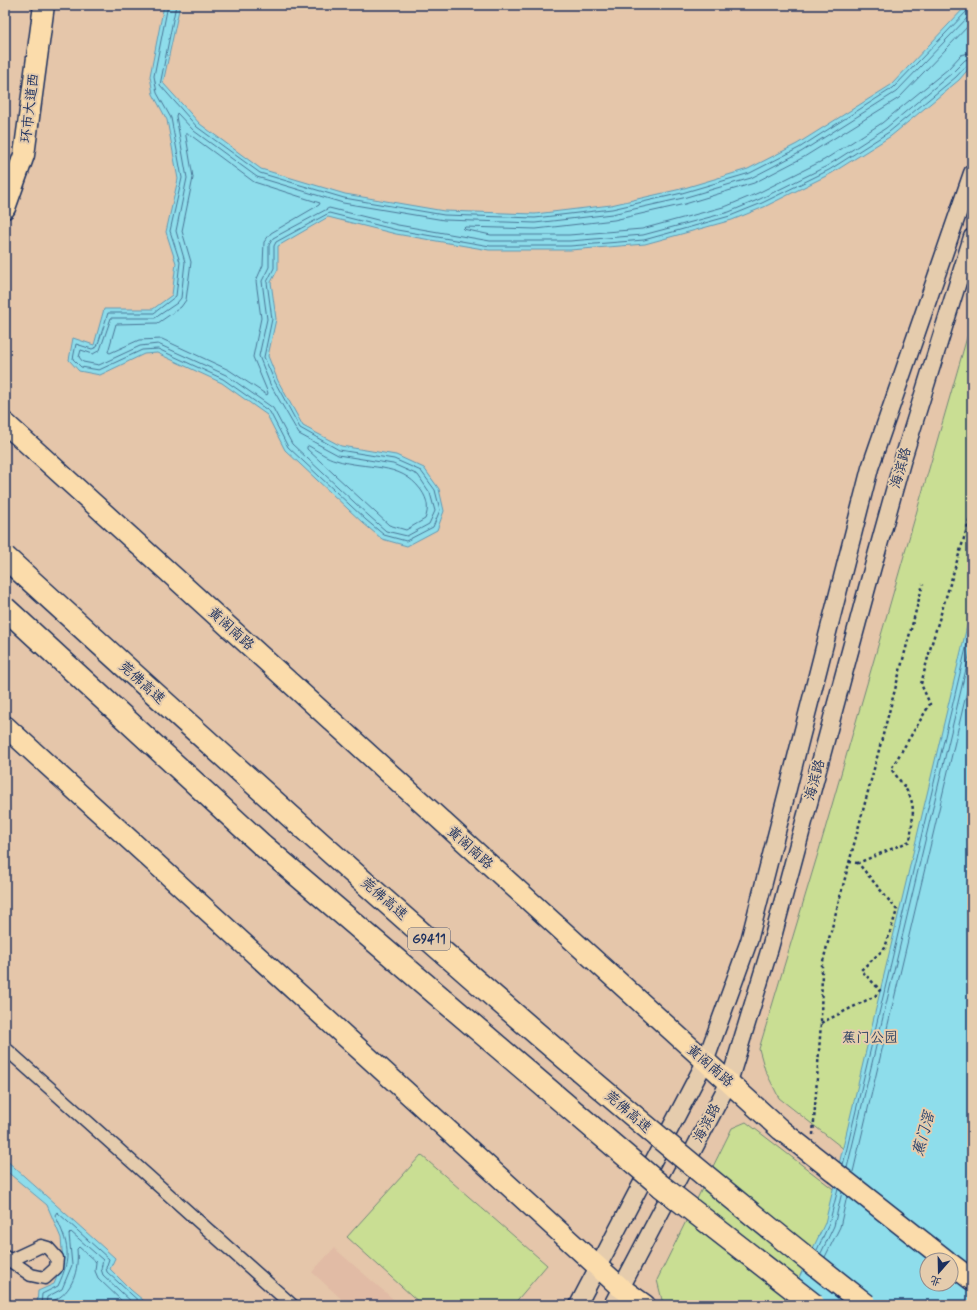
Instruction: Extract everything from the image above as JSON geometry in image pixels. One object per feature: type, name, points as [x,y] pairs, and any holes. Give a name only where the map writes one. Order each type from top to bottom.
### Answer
[{"type":"highway","name":"莞佛高速","points":[[5,557],[291,819],[639,1122],[866,1305]]},
{"type":"highway","name":"G9411","points":[[5,608],[267,849],[661,1186],[814,1305]]},
{"type":"main road","name":"环市大道西","points":[[5,208],[24,155],[44,5]]},
{"type":"main road","name":"黄阁南路","points":[[5,423],[781,1130],[936,1252]]},
{"type":"main road","points":[[5,726],[599,1268],[620,1287],[644,1305]]},
{"type":"main road","points":[[959,1270],[972,1280]]},
{"type":"street","points":[[578,1305],[599,1268],[705,1062],[749,941],[870,468],[972,173]]},
{"type":"street","name":"海滨路","points":[[612,1305],[620,1287],[729,1082],[770,948],[864,596],[902,462],[972,237]]},
{"type":"street","points":[[5,1048],[292,1305]]},
{"type":"path","points":[[849,862],[858,863],[910,841],[914,808],[910,793],[891,769],[930,704],[922,684],[931,646],[972,512]]},
{"type":"path","points":[[813,1136],[821,1023],[822,965],[923,584]]},
{"type":"path","points":[[821,1023],[875,996],[880,990],[861,970],[885,948],[897,910],[858,863]]},
{"type":"shaded area","points":[[334,1248],[400,1305],[348,1305],[312,1272]]},
{"type":"green space","name":"蕉门公园","points":[[972,320],[972,1250],[779,1098],[765,1070],[759,1049],[819,850]]},
{"type":"green space","points":[[746,1122],[919,1255],[919,1292],[959,1292],[972,1305],[670,1305],[662,1300],[657,1280],[732,1128]]},
{"type":"green space","points":[[421,1155],[547,1265],[513,1305],[422,1305],[347,1237]]},
{"type":"water","points":[[164,5],[180,5],[163,83],[200,124],[261,169],[345,194],[444,211],[535,214],[611,205],[681,189],[748,169],[797,144],[891,85],[967,5],[972,5],[972,65],[959,80],[891,136],[832,173],[764,207],[732,220],[645,244],[570,250],[489,250],[396,234],[328,217],[278,246],[278,269],[271,282],[276,319],[268,356],[278,381],[303,426],[341,446],[396,455],[424,468],[439,489],[444,511],[437,530],[407,546],[382,539],[363,523],[285,450],[267,415],[222,383],[157,353],[144,354],[100,375],[79,371],[69,360],[73,338],[94,345],[104,309],[153,309],[172,295],[176,263],[166,232],[178,179],[167,120],[153,94],[150,76]]},
{"type":"water","name":"蕉门滘","points":[[972,605],[972,1305],[786,1305],[825,1223]]},
{"type":"water","points":[[5,1159],[115,1258],[110,1269],[149,1305],[37,1305],[38,1291],[54,1284],[63,1262],[61,1238],[47,1205],[5,1170]]}]
